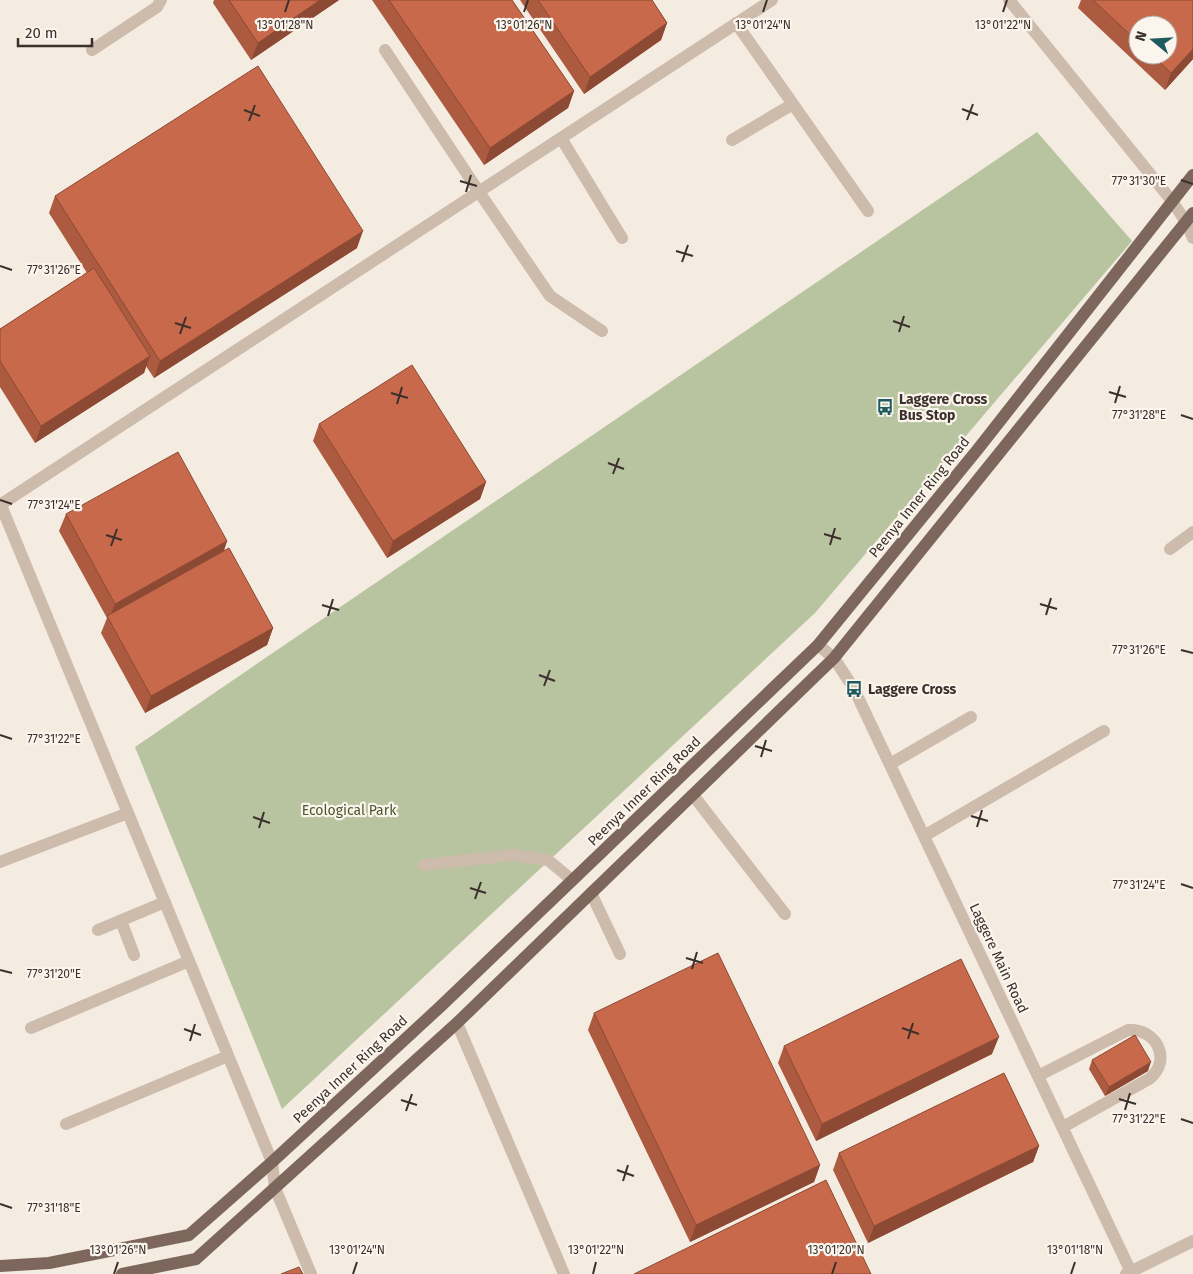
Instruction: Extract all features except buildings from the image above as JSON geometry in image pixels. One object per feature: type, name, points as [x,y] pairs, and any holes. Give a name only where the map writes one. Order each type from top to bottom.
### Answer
[{"type":"main road","name":"Peenya Inner Ring Road","points":[[0,1266],[49,1263],[188,1235],[272,1162],[440,1006],[818,645],[978,449],[1193,175]]},
{"type":"main road","points":[[122,1274],[196,1259],[457,1023],[834,658],[1189,218]]},
{"type":"street","points":[[92,50],[158,7],[161,0]]},
{"type":"street","points":[[311,1274],[275,1188],[272,1162],[0,504],[772,0]]},
{"type":"street","points":[[1009,0],[1172,201],[1189,218],[1193,238]]},
{"type":"street","points":[[736,23],[868,211]]},
{"type":"street","points":[[385,50],[550,296],[602,331]]},
{"type":"street","points":[[732,140],[793,104]]},
{"type":"street","points":[[561,138],[622,238]]},
{"type":"street","points":[[1170,549],[1193,532]]},
{"type":"street","name":"Laggere Main Road","points":[[818,645],[834,658],[854,688],[1130,1273]]},
{"type":"street","points":[[890,764],[971,717]]},
{"type":"street","points":[[924,836],[1104,731]]},
{"type":"street","points":[[693,795],[785,914]]},
{"type":"street","points":[[0,862],[128,813]]},
{"type":"street","points":[[424,865],[513,855],[548,860],[572,880]]},
{"type":"street","points":[[591,893],[620,954]]},
{"type":"street","points":[[98,930],[164,902]]},
{"type":"street","points":[[121,921],[134,955]]},
{"type":"street","points":[[31,1028],[189,961]]},
{"type":"street","points":[[457,1023],[564,1274]]},
{"type":"street","points":[[1038,1076],[1128,1030],[1142,1031],[1149,1035],[1157,1045],[1161,1055],[1161,1063],[1157,1073],[1062,1128]]},
{"type":"street","points":[[66,1124],[228,1056]]},
{"type":"street","points":[[1130,1273],[1193,1241]]},
{"type":"green space","name":"Ecological Park","points":[[1037,132],[1132,241],[815,613],[282,1109],[135,747]]},
{"type":"place","name":"Laggere Cross Bus Stop","points":[[885,407]]},
{"type":"place","name":"Laggere Cross","points":[[854,689]]}]
